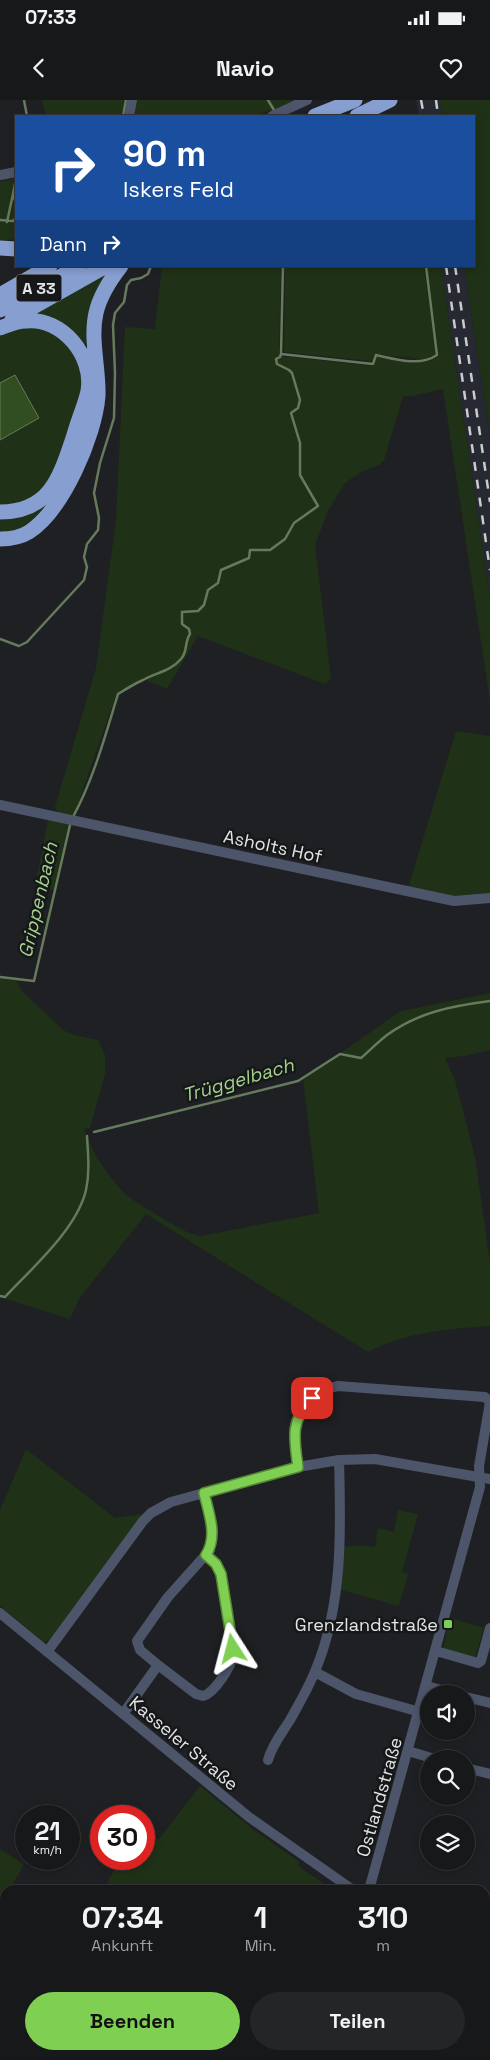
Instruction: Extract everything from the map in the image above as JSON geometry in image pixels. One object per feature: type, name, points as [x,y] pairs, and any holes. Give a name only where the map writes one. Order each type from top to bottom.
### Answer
[{"type":"highway","points":[[317,115],[354,100]]},
{"type":"highway","points":[[330,115],[358,100]]},
{"type":"highway","points":[[359,115],[383,103]]},
{"type":"highway","points":[[364,115],[383,103]]},
{"type":"highway","points":[[0,248],[15,249]]},
{"type":"highway","name":"A 33","points":[[0,295],[48,267]]},
{"type":"highway","name":"A 33","points":[[0,310],[77,267]]},
{"type":"highway","points":[[0,327],[104,267]]},
{"type":"highway","points":[[0,540],[28,533],[50,513],[78,465],[95,420],[98,396],[94,327],[96,314],[110,280],[120,267]]},
{"type":"highway","points":[[0,327],[27,320],[50,325],[76,344],[86,365],[88,376],[88,391],[63,468],[55,485],[35,504],[18,512],[0,512]]},
{"type":"street","points":[[129,115],[132,100]]},
{"type":"street","points":[[274,115],[307,100]]},
{"type":"street","points":[[0,176],[15,172]]},
{"type":"street","name":"Asholts Hof","points":[[0,805],[454,901],[490,898]]},
{"type":"street","name":"Ostlandstraße","points":[[298,1467],[294,1434],[299,1414],[312,1398],[323,1390],[338,1386],[487,1398],[490,1402],[479,1466],[485,1478],[480,1487],[427,1685]]},
{"type":"street","points":[[268,1760],[272,1748],[315,1672],[326,1642],[336,1597],[340,1517],[339,1460]]},
{"type":"street","points":[[48,1652],[151,1513],[171,1502],[298,1467],[339,1460],[375,1460],[485,1478]]},
{"type":"street","points":[[204,1493],[212,1529],[211,1545],[206,1555],[168,1597],[139,1637],[138,1642],[140,1650],[196,1694],[203,1696],[212,1692],[232,1660],[233,1649],[221,1574],[216,1564],[206,1555]]},
{"type":"street","name":"Kasseler Straße","points":[[0,1613],[254,1821],[346,1885]]},
{"type":"street","points":[[436,1651],[478,1663],[481,1661],[490,1628]]},
{"type":"street","points":[[123,1714],[158,1664]]},
{"type":"street","points":[[315,1672],[356,1694],[420,1712]]},
{"type":"street","points":[[475,1699],[490,1703]]},
{"type":"street","name":"Ostlandstraße","points":[[370,1885],[420,1712]]},
{"type":"street","points":[[408,1751],[420,1755]]},
{"type":"street","points":[[475,1770],[490,1774]]},
{"type":"shaded area","points":[[42,100],[129,100],[125,115],[46,115]]},
{"type":"shaded area","points":[[137,100],[296,100],[258,115],[133,115]]},
{"type":"shaded area","points":[[416,100],[440,100],[442,115],[419,115]]},
{"type":"shaded area","points":[[440,100],[490,100],[490,436],[464,267],[475,267],[475,115],[442,115]]},
{"type":"shaded area","points":[[15,178],[15,239],[0,241],[0,182]]},
{"type":"shaded area","points":[[162,267],[281,267],[279,356],[374,366],[377,357],[417,363],[425,362],[439,356],[427,267],[441,267],[490,599],[490,702],[443,389],[412,396],[403,396],[384,460],[379,465],[361,472],[345,483],[328,511],[315,545],[331,678],[325,684],[198,636],[167,689],[144,679],[116,695],[73,818],[59,814],[55,807],[96,668],[116,520],[125,327],[155,329]]},
{"type":"shaded area","points":[[285,267],[424,267],[436,354],[422,359],[375,354],[372,361],[284,352]]},
{"type":"shaded area","points":[[441,267],[464,267],[490,436],[490,599]]},
{"type":"shaded area","points":[[106,273],[89,341],[83,346],[31,317]]},
{"type":"shaded area","points":[[38,327],[48,330],[72,347],[81,366],[82,389],[53,476],[32,500],[0,506],[0,336],[21,328]]},
{"type":"shaded area","points":[[15,375],[39,418],[0,440],[0,383]]},
{"type":"shaded area","points":[[48,501],[42,514],[31,523],[18,530],[4,534],[0,529],[0,518]]},
{"type":"shaded area","points":[[456,731],[490,736],[490,893],[454,897],[408,888]]},
{"type":"shaded area","points":[[48,820],[69,824],[53,891],[43,884],[37,876]]},
{"type":"shaded area","points":[[0,979],[16,980],[21,990],[63,1030],[74,1035],[98,1040],[105,1055],[105,1074],[90,1128],[84,1129],[97,1157],[129,1197],[184,1230],[201,1236],[319,1213],[303,1079],[401,1011],[490,993],[490,1050],[445,1058],[455,1080],[475,1157],[490,1263],[490,1326],[443,1330],[412,1336],[382,1345],[368,1352],[146,1214],[79,1299],[70,1319],[0,1297]]},
{"type":"shaded area","points":[[26,1449],[115,1518],[143,1514],[51,1639],[44,1642],[0,1606],[0,1510]]},
{"type":"shaded area","points":[[398,1510],[418,1514],[402,1572],[408,1574],[399,1606],[341,1590],[343,1547],[362,1545],[375,1547],[378,1528],[394,1532]]},
{"type":"shaded area","points":[[450,1618],[484,1628],[475,1657],[443,1649]]},
{"type":"shaded area","points":[[200,1786],[255,1831],[300,1862],[298,1866],[326,1885],[106,1885],[114,1870],[155,1870],[155,1837],[159,1839]]},
{"type":"shaded area","points":[[0,1849],[15,1858],[15,1870],[21,1870],[13,1885],[0,1885]]},
{"type":"waterway","points":[[24,100],[27,115]]},
{"type":"waterway","points":[[123,115],[126,100]]},
{"type":"waterway","name":"Grippenbach","points":[[268,100],[274,110]]},
{"type":"waterway","points":[[15,184],[13,194],[15,201]]},
{"type":"waterway","points":[[7,222],[13,194]]},
{"type":"waterway","points":[[0,220],[13,221],[15,219]]},
{"type":"waterway","points":[[0,639],[19,646],[27,642],[84,580],[87,567],[84,557],[87,544],[98,530],[99,518],[94,493],[100,463],[114,418],[113,325],[115,313],[124,302],[127,285],[131,280],[148,274],[151,267]]},
{"type":"waterway","name":"Grippenbach","points":[[73,817],[93,772],[118,694],[136,683],[168,669],[183,656],[190,634],[189,629],[182,624],[182,612],[198,611],[204,605],[208,590],[218,583],[221,570],[249,558],[250,550],[270,550],[285,539],[294,523],[318,506],[300,475],[300,443],[291,413],[298,408],[300,400],[292,373],[277,364],[276,359],[281,354],[283,267]]},
{"type":"waterway","name":"Grippenbach","points":[[281,354],[373,364],[376,355],[415,361],[423,361],[437,355],[426,267]]},
{"type":"waterway","name":"Grippenbach","points":[[0,977],[34,981],[70,825]]},
{"type":"waterway","name":"Trüggelbach","points":[[94,1132],[298,1081],[340,1054],[361,1058],[387,1035],[424,1015],[462,1005],[490,1001]]},
{"type":"waterway","name":"Trüggelbach","points":[[0,1296],[5,1297],[40,1261],[64,1233],[81,1205],[87,1183],[87,1136]]},
{"type":"railway","points":[[421,100],[424,115]]},
{"type":"railway","points":[[436,100],[438,115]]},
{"type":"railway","points":[[446,267],[490,570]]},
{"type":"railway","points":[[455,267],[490,502]]},
{"type":"place","name":"Grenzlandstraße","points":[[448,1624]]},
{"type":"route","points":[[233,1649],[221,1574],[216,1564],[206,1555],[210,1550],[212,1529],[204,1493],[298,1467],[294,1434],[296,1422],[299,1414],[312,1398]]}]
